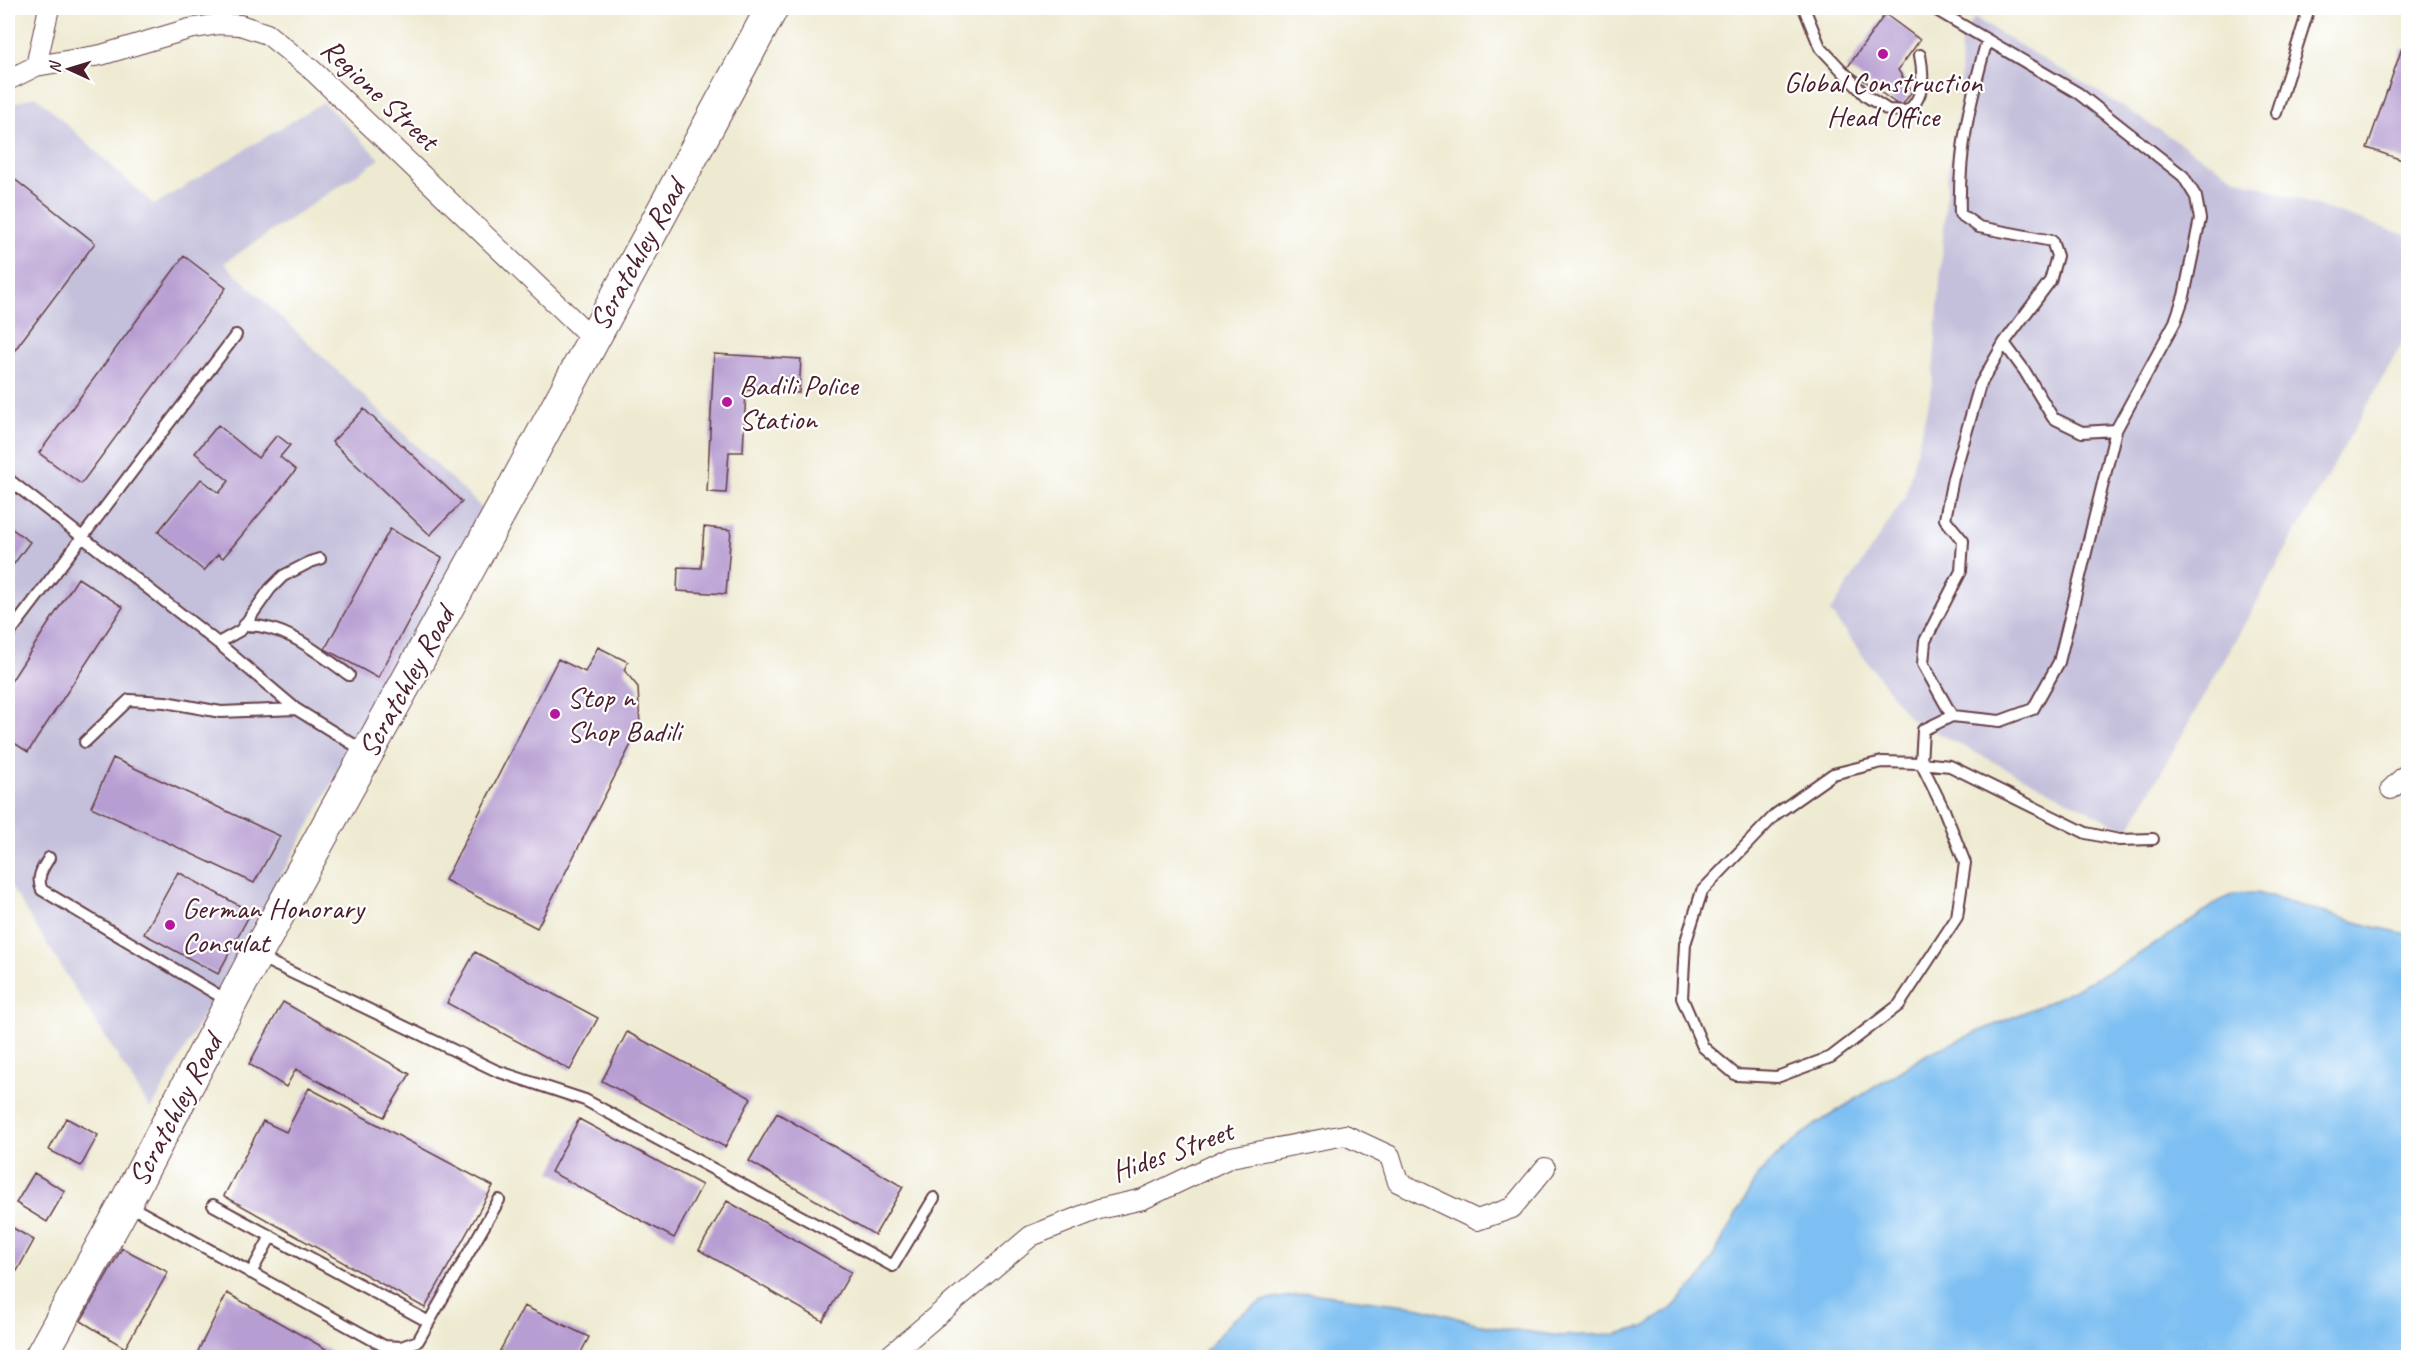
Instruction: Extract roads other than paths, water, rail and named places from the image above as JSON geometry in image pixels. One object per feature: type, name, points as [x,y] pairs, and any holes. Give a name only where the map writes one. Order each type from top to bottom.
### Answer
[{"type":"main road","name":"Scratchley Road","points":[[40,1358],[125,1204],[256,955],[515,484],[772,8]]},
{"type":"street","points":[[36,66],[49,8]]},
{"type":"street","name":"Regione Street","points":[[8,80],[36,66],[101,55],[189,29],[219,24],[240,25],[267,34],[311,69],[592,338]]},
{"type":"street","points":[[2391,789],[2409,773]]},
{"type":"street","name":"Hides Street","points":[[887,1358],[1031,1236],[1099,1209],[1143,1199],[1231,1157],[1345,1135],[1390,1156],[1398,1182],[1477,1220],[1512,1208],[1545,1168]]},
{"type":"lane","points":[[1803,8],[1820,47],[1866,96],[1888,110],[1907,111],[1918,100],[1923,73],[1920,55]]},
{"type":"lane","points":[[1933,8],[2078,93],[2183,176],[2196,197],[2200,219],[2184,296],[2175,322],[2116,430],[2058,662],[2033,709],[2000,721],[1952,716],[1923,730],[1920,763],[1944,810],[1965,863],[1957,917],[1899,1005],[1831,1057],[1777,1077],[1736,1075],[1703,1047],[1682,998],[1685,944],[1702,891],[1776,814],[1833,774],[1882,762],[1920,763],[1950,766],[2085,833],[2119,840],[2153,839]]},
{"type":"lane","points":[[2276,113],[2309,8]]},
{"type":"lane","points":[[1952,716],[1923,664],[1925,640],[1961,571],[1963,541],[1944,519],[1953,478],[1980,385],[2004,343],[2050,280],[2057,256],[2052,242],[1979,227],[1960,214],[1959,176],[1968,108],[1987,40]]},
{"type":"lane","points":[[8,635],[236,335]]},
{"type":"lane","points":[[2004,343],[2024,370],[2053,418],[2082,432],[2116,430]]},
{"type":"lane","points":[[8,479],[218,643],[296,709],[367,753]]},
{"type":"lane","points":[[218,643],[241,630],[270,589],[283,576],[310,562],[320,560]]},
{"type":"lane","points":[[245,625],[282,631],[349,675]]},
{"type":"lane","points":[[85,742],[129,700],[165,702],[221,712],[296,709]]},
{"type":"lane","points":[[49,858],[39,874],[42,890],[231,1003]]},
{"type":"lane","points":[[256,955],[497,1071],[585,1100],[893,1266],[934,1198]]},
{"type":"lane","points":[[125,1204],[384,1346],[401,1347],[418,1341],[499,1200]]},
{"type":"lane","points":[[213,1205],[429,1322]]},
{"type":"lane","points":[[251,1273],[271,1236]]},
{"type":"water","points":[[2257,893],[2370,926],[2408,934],[2408,1357],[1200,1357],[1233,1319],[1263,1301],[1308,1293],[1414,1306],[1486,1326],[1560,1336],[1616,1334],[1644,1327],[1671,1309],[1701,1278],[1758,1175],[1784,1149],[1816,1124],[1929,1053],[2053,1000],[2123,964],[2199,916],[2215,903],[2234,894]]},
{"type":"place","name":"Global Construction Head Office","points":[[1883,54]]},
{"type":"place","name":"Badili Police Station","points":[[727,402]]},
{"type":"place","name":"Stop n Shop Badili","points":[[555,714]]},
{"type":"place","name":"German Honorary Consulat","points":[[170,925]]}]
